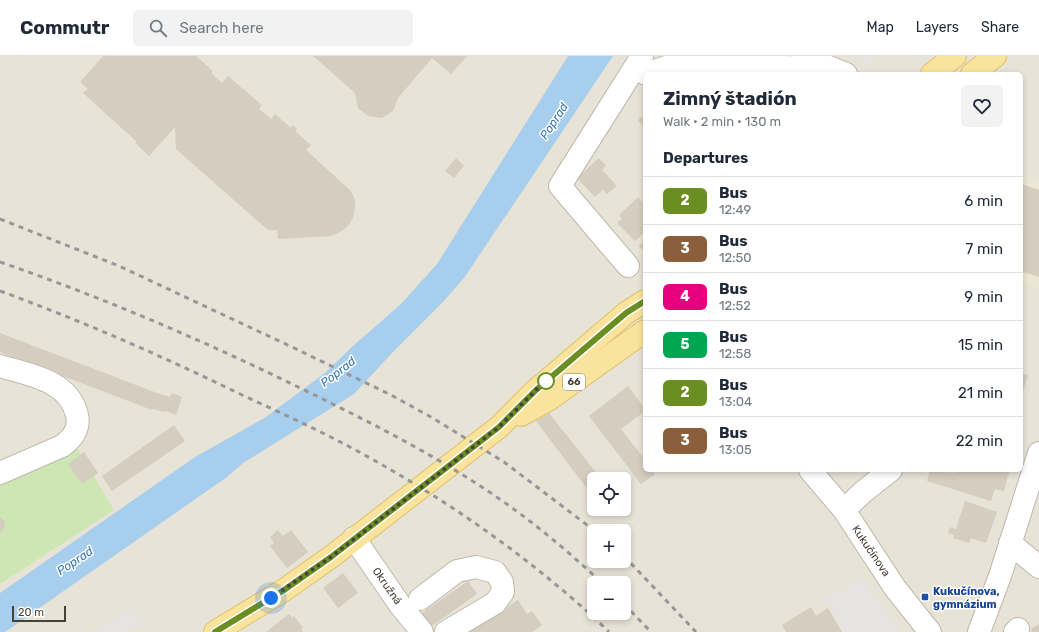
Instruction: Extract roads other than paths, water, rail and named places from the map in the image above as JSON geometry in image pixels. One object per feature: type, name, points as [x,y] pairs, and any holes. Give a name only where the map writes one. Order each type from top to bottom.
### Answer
[{"type":"main road","points":[[935,72],[956,56]]},
{"type":"main road","points":[[975,72],[995,56]]},
{"type":"main road","points":[[216,632],[284,590],[331,557],[499,427],[536,390],[626,313],[643,302]]},
{"type":"main road","name":"66","points":[[499,427],[548,400],[643,332]]},
{"type":"street","points":[[628,266],[560,186],[624,82],[642,56]]},
{"type":"street","points":[[652,72],[678,63],[714,61],[807,64],[838,72]]},
{"type":"street","points":[[624,82],[643,75]]},
{"type":"street","points":[[0,366],[49,381],[65,392],[74,405],[78,421],[77,427],[71,439],[62,446],[0,473]]},
{"type":"street","points":[[979,632],[1000,576],[1039,453]]},
{"type":"street","name":"Kukučínova","points":[[812,472],[844,510],[895,588],[930,632]]},
{"type":"street","points":[[844,510],[863,492],[888,472]]},
{"type":"street","name":"Okružná","points":[[354,538],[400,605],[422,632]]},
{"type":"street","points":[[1010,542],[1039,567]]},
{"type":"street","points":[[420,599],[456,571],[476,567],[495,572],[502,582],[503,592],[495,603],[446,632]]},
{"type":"water","name":"Poprad","points":[[568,56],[613,56],[464,278],[443,302],[354,394],[243,463],[227,477],[5,632],[0,632],[0,593],[195,457],[266,417],[325,373],[354,345],[400,305],[437,264]]},
{"type":"railway","points":[[0,219],[119,266],[391,395],[431,417],[504,462],[587,525]]},
{"type":"railway","points":[[0,262],[113,304],[187,335],[296,386],[400,439],[451,468],[501,500],[553,540],[594,576]]},
{"type":"railway","points":[[0,291],[61,314],[181,366],[301,422],[361,453],[455,509],[500,541],[560,588],[609,632]]},
{"type":"railway","points":[[631,563],[696,632]]},
{"type":"railway","points":[[631,611],[651,632]]},
{"type":"place","name":"Kukučínova, gymnázium","points":[[925,597]]}]
